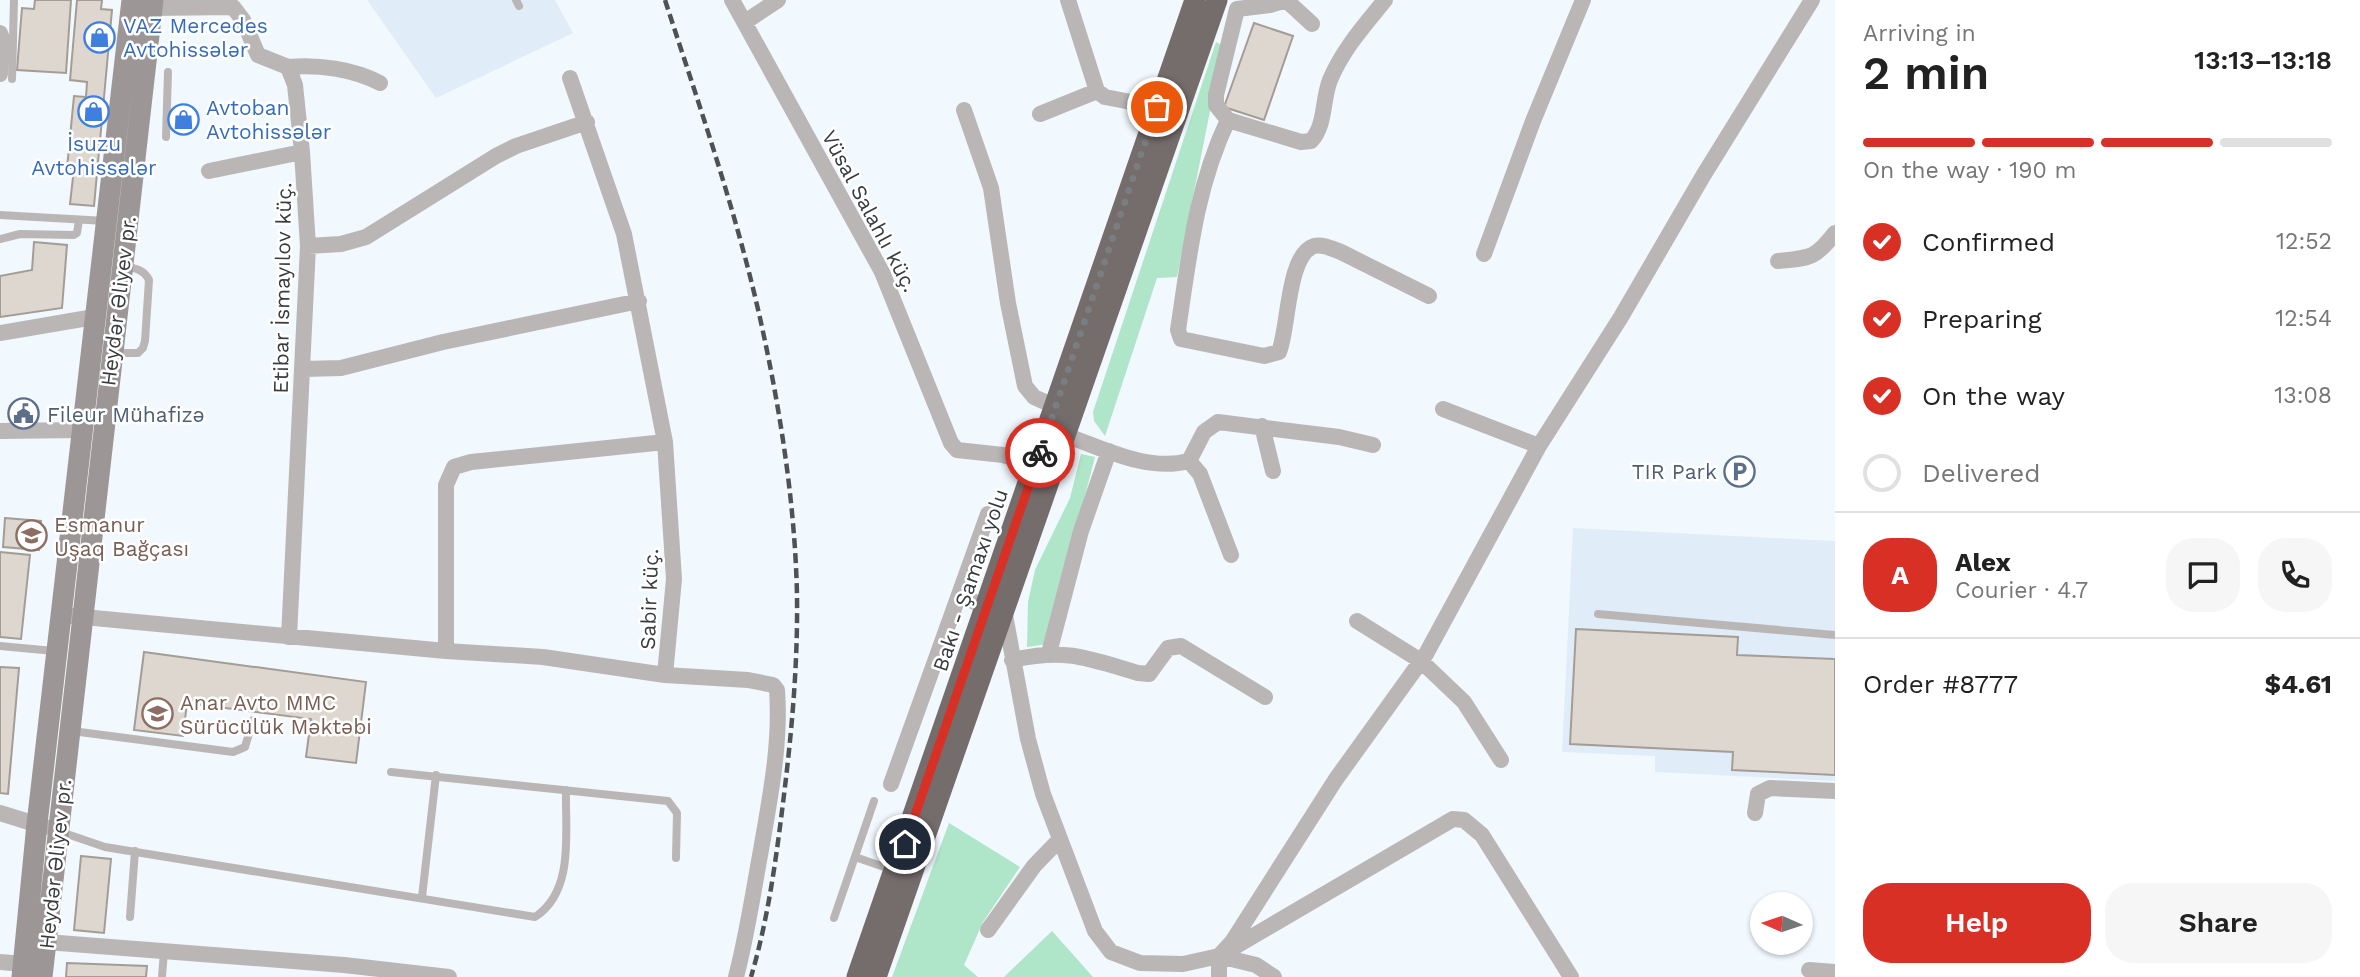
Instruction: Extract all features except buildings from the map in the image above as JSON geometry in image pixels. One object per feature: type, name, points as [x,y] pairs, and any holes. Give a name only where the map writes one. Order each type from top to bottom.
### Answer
[{"type":"highway","name":"Bakı - Şamaxı yolu","points":[[876,977],[995,609],[1036,465],[1195,0]]},
{"type":"highway","name":"Bakı - Şamaxı yolu","points":[[858,977],[995,609],[1065,435],[1218,0]]},
{"type":"main road","name":"Heydər Əliyev pr.","points":[[42,977],[142,90],[145,3]]},
{"type":"main road","name":"Heydər Əliyev pr.","points":[[23,971],[37,824],[106,221],[145,3]]},
{"type":"street","name":"Vüsal Salahlı küç.","points":[[732,0],[882,272],[951,443],[957,450],[1003,454],[1036,465]]},
{"type":"street","points":[[744,22],[778,0]]},
{"type":"street","points":[[1068,0],[1097,91],[1105,97],[1157,107]]},
{"type":"street","points":[[1218,0],[1237,9],[1286,0],[1312,24]]},
{"type":"street","points":[[1237,9],[1216,95],[1216,105],[1228,120],[1301,142],[1311,141],[1318,133],[1330,82],[1352,38],[1385,0]]},
{"type":"street","points":[[1484,254],[1533,121],[1583,0]]},
{"type":"street","points":[[1220,977],[1219,956],[1232,942],[1336,779],[1421,661],[1539,446],[1621,317],[1703,176],[1812,0]]},
{"type":"street","points":[[145,3],[233,7],[239,11],[258,55],[288,67],[337,69],[367,76],[380,83]]},
{"type":"street","points":[[0,33],[6,77]]},
{"type":"street","name":"Etibar İsmayılov küç.","points":[[288,67],[295,85],[308,246],[289,636]]},
{"type":"street","name":"Sabir küç.","points":[[62,615],[446,651],[543,657],[665,675],[674,579],[665,442],[624,233],[570,78]]},
{"type":"street","points":[[1040,114],[1097,91]]},
{"type":"street","points":[[964,110],[990,188],[1008,303],[1025,386],[1034,397],[1056,407]]},
{"type":"street","points":[[1228,120],[1214,149],[1195,213],[1178,330],[1181,339],[1265,356],[1279,352],[1295,268],[1304,254],[1314,246],[1341,252],[1429,296]]},
{"type":"street","points":[[308,246],[341,244],[366,237],[496,156],[516,146],[586,122]]},
{"type":"street","points":[[209,171],[302,152]]},
{"type":"street","points":[[1778,261],[1811,258],[1821,251],[1835,233]]},
{"type":"street","points":[[304,369],[341,368],[443,342],[639,300]]},
{"type":"street","points":[[0,333],[94,317]]},
{"type":"street","points":[[1443,409],[1539,446]]},
{"type":"street","points":[[1065,435],[1110,451],[1159,464],[1175,465],[1189,461],[1204,432],[1218,422],[1339,437],[1373,445]]},
{"type":"street","points":[[1262,426],[1273,471]]},
{"type":"street","points":[[0,431],[82,430]]},
{"type":"street","points":[[446,651],[446,485],[454,467],[471,462],[665,442]]},
{"type":"street","points":[[1049,653],[1081,531],[1110,451]]},
{"type":"street","points":[[1189,461],[1200,474],[1231,555]]},
{"type":"street","points":[[891,784],[961,597],[988,514]]},
{"type":"street","points":[[961,597],[995,609],[1007,621],[1012,660],[1037,772],[1060,839],[1095,931],[1111,952],[1139,970],[1219,956],[1453,819],[1464,820],[1482,835],[1572,977]]},
{"type":"street","points":[[1357,621],[1421,661],[1464,702],[1501,760]]},
{"type":"street","points":[[1012,660],[1049,653],[1067,654],[1149,674],[1168,648],[1181,646],[1265,697]]},
{"type":"street","points":[[665,675],[748,680],[773,685],[777,690],[776,747],[769,800],[744,947],[736,977]]},
{"type":"street","points":[[1755,813],[1758,794],[1770,788],[1835,791]]},
{"type":"street","points":[[0,813],[58,831]]},
{"type":"street","points":[[988,930],[1034,866],[1060,839]]},
{"type":"street","points":[[46,942],[344,965],[449,977]]},
{"type":"street","points":[[1219,956],[1256,965],[1274,977]]},
{"type":"street","points":[[0,962],[23,971]]},
{"type":"street","points":[[1809,970],[1835,972]]},
{"type":"lane","points":[[6,77],[15,0]]},
{"type":"lane","points":[[166,137],[168,72]]},
{"type":"lane","points":[[142,90],[168,93]]},
{"type":"lane","points":[[0,215],[106,221]]},
{"type":"lane","points":[[0,239],[20,234],[74,235],[77,233],[79,220]]},
{"type":"lane","points":[[111,352],[138,353],[145,341],[149,280],[140,270],[122,266]]},
{"type":"lane","points":[[1598,614],[1835,635]]},
{"type":"lane","points":[[0,646],[57,651]]},
{"type":"lane","points":[[69,731],[233,752],[245,747],[253,720]]},
{"type":"lane","points":[[391,772],[668,801],[677,813],[676,858]]},
{"type":"lane","points":[[422,897],[436,775]]},
{"type":"lane","points":[[58,831],[105,847],[534,917],[547,909],[559,891],[566,790]]},
{"type":"lane","points":[[834,918],[874,801]]},
{"type":"lane","points":[[130,917],[135,851]]},
{"type":"lane","points":[[855,857],[896,871]]},
{"type":"lane","points":[[162,977],[164,951]]},
{"type":"shaded area","points":[[367,0],[555,0],[573,33],[436,98]]},
{"type":"shaded area","points":[[1573,528],[1835,541],[1835,781],[1655,772],[1655,756],[1562,752]]},
{"type":"green space","points":[[1216,42],[1223,46],[1177,277],[1157,278],[1105,436],[1094,421],[1093,412]]},
{"type":"green space","points":[[1081,454],[1095,457],[1047,644],[1027,647],[1028,602],[1035,570],[1070,498]]},
{"type":"green space","points":[[949,823],[1020,867],[983,922],[964,965],[978,977],[892,977]]},
{"type":"green space","points":[[1052,931],[1093,977],[1004,977]]},
{"type":"railway","points":[[665,0],[740,238],[767,352],[790,491],[797,595],[791,731],[773,874],[762,936],[751,977]]},
{"type":"way so far","points":[[1040,453],[1157,107]]},
{"type":"place","name":"VAZ Mercedes Avtohissələr","points":[[100,37]]},
{"type":"place","name":"İsuzu Avtohissələr","points":[[94,111]]},
{"type":"place","name":"Avtoban Avtohissələr","points":[[183,119]]},
{"type":"place","name":"Fileur Mühafizə","points":[[24,414]]},
{"type":"place","name":"TIR Park","points":[[1740,471]]},
{"type":"place","name":"Esmanur Uşaq Bağçası","points":[[31,536]]},
{"type":"place","name":"Anar Avto MMC Sürücülük Məktəbi","points":[[157,714]]},
{"type":"route","points":[[905,844],[1040,453]]}]
